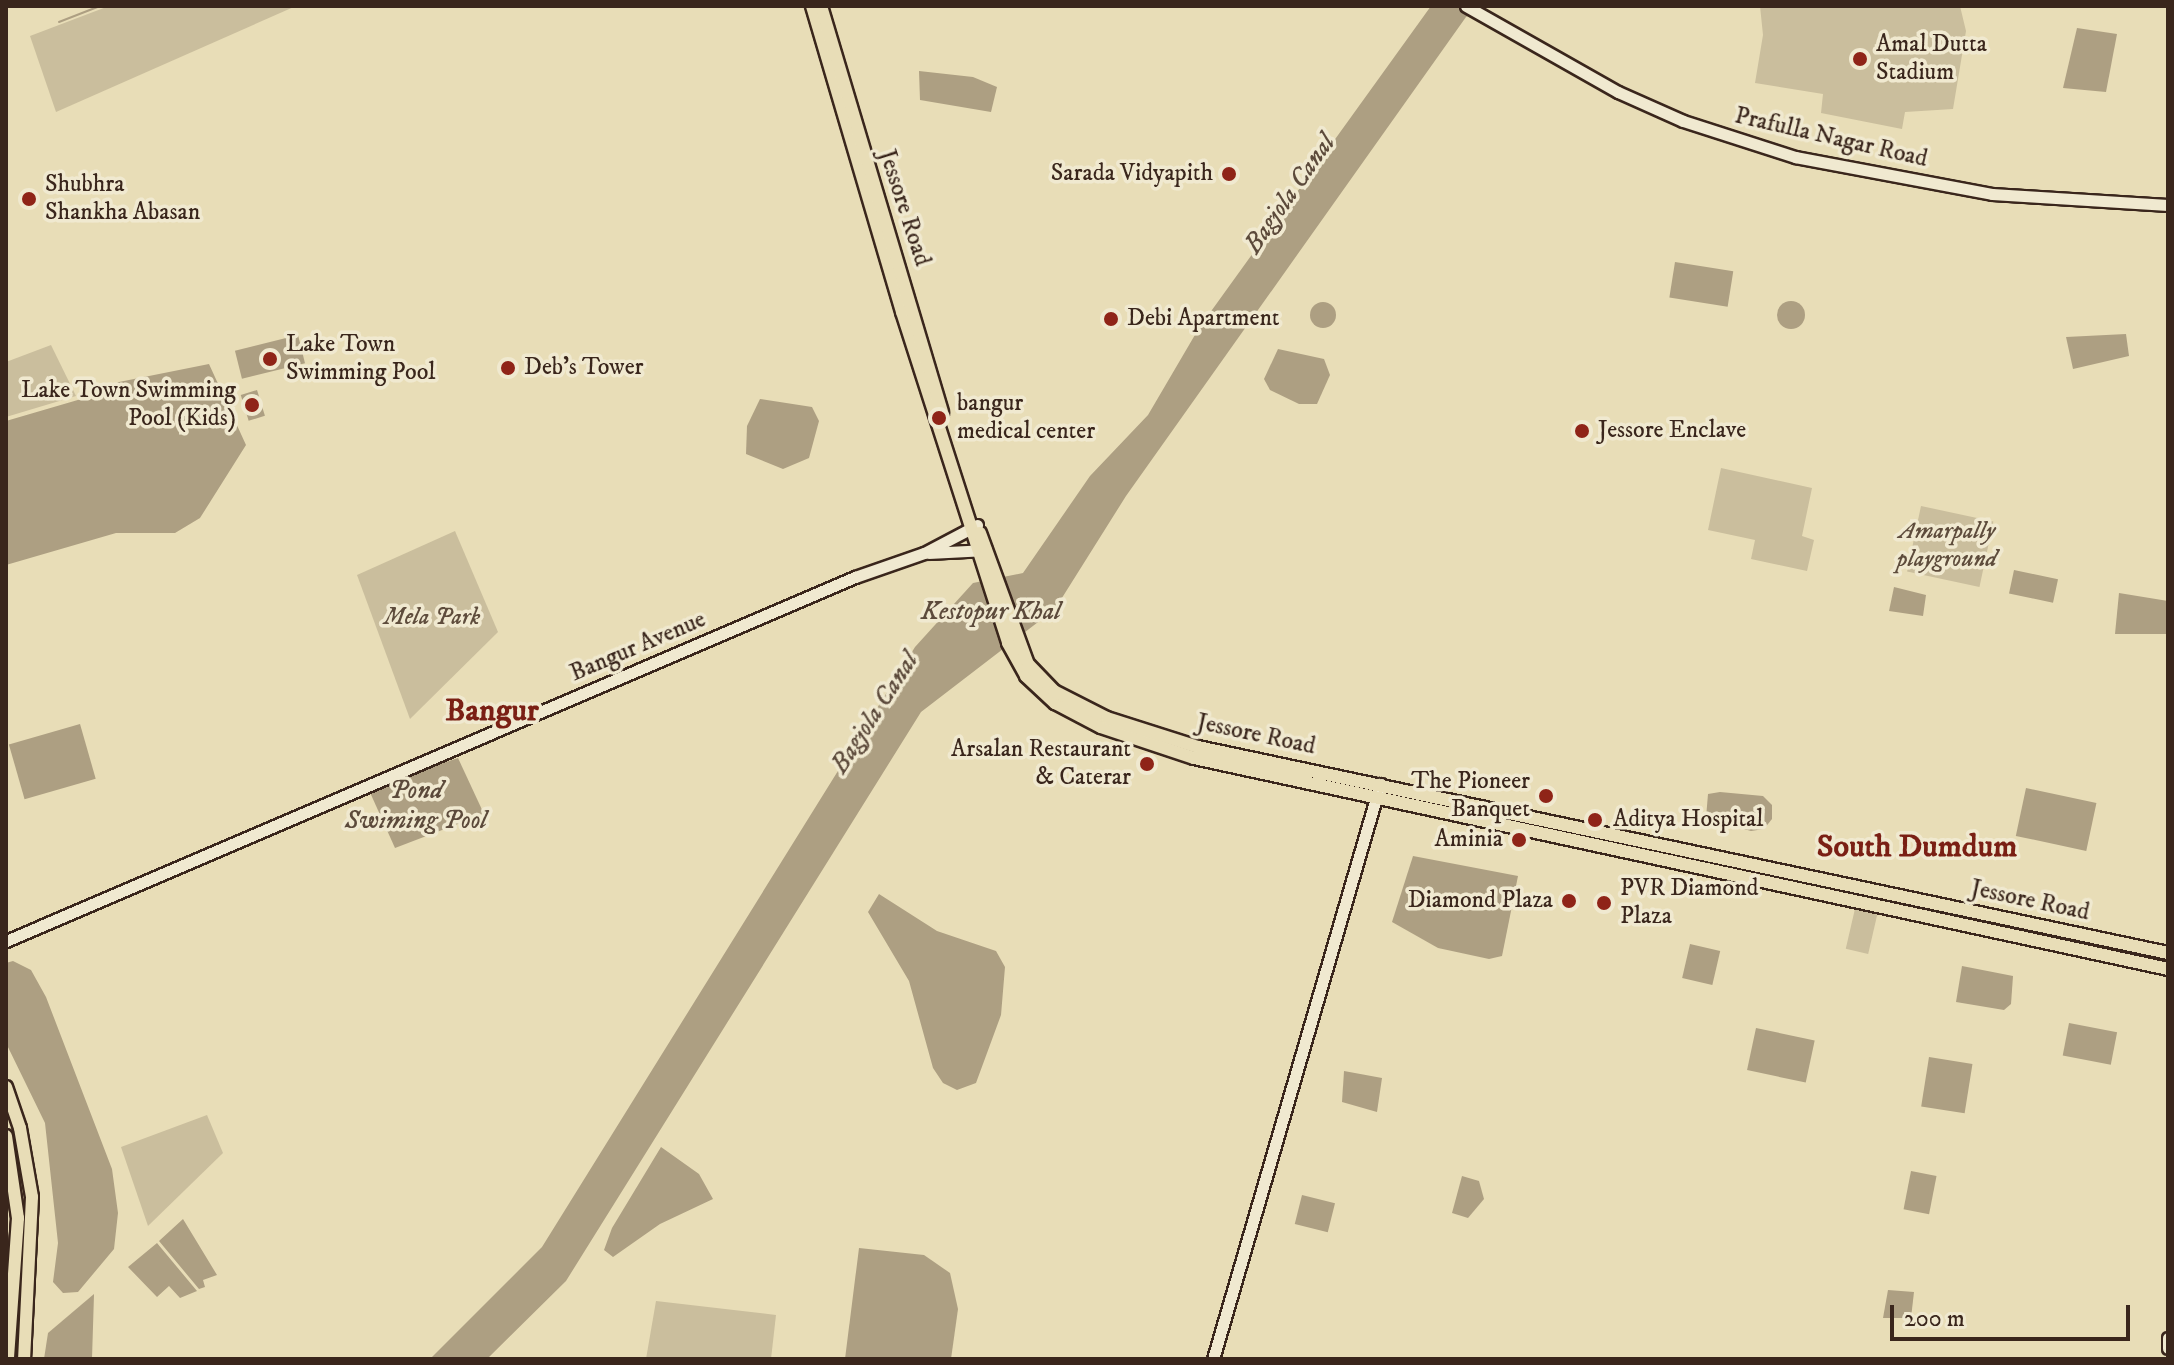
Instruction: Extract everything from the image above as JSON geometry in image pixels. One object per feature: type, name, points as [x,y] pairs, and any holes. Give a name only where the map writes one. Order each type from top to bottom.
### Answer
[{"type":"main road","points":[[812,6],[974,527]]},
{"type":"main road","name":"Jessore Road","points":[[821,6],[991,580],[1024,666],[1054,691],[1156,740],[1816,884],[2168,953]]},
{"type":"main road","points":[[1816,884],[2168,962]]},
{"type":"main road","name":"Jessore Road","points":[[1816,884],[2168,969]]},
{"type":"main road","points":[[6,1087],[20,1128],[32,1197],[24,1359]]},
{"type":"main road","points":[[6,1136],[18,1218],[8,1359]]},
{"type":"street","name":"Prafulla Nagar Road","points":[[1467,6],[1618,92],[1683,121],[1795,157],[1992,194],[2168,205]]},
{"type":"street","name":"Bangur Avenue","points":[[6,941],[855,577],[924,553],[974,527]]},
{"type":"street","points":[[924,553],[982,552]]},
{"type":"street","points":[[1213,1359],[1378,789]]},
{"type":"street","points":[[2168,1338],[2168,1348]]},
{"type":"green space","points":[[109,6],[296,6],[56,112],[30,36]]},
{"type":"green space","name":"Amal Dutta Stadium","points":[[1760,6],[1960,6],[1966,31],[1953,109],[1905,112],[1902,129],[1821,113],[1823,94],[1755,83],[1763,35]]},
{"type":"green space","points":[[51,345],[76,396],[6,417],[6,362]]},
{"type":"green space","points":[[1721,468],[1812,488],[1802,536],[1814,540],[1807,571],[1751,559],[1755,540],[1708,530]]},
{"type":"green space","name":"Amarpally playground","points":[[1921,506],[1993,521],[1979,587],[1907,572]]},
{"type":"green space","name":"Mela Park","points":[[455,531],[498,632],[410,719],[357,575]]},
{"type":"green space","points":[[1857,900],[1879,905],[1868,954],[1846,949]]},
{"type":"green space","points":[[207,1115],[223,1153],[148,1226],[121,1147]]},
{"type":"green space","points":[[656,1301],[776,1315],[771,1359],[646,1359]]},
{"type":"water","name":"Kestopur Khal","points":[[1431,6],[1482,6],[1466,17],[1126,496],[1055,609],[921,712],[566,1281],[487,1359],[430,1359],[542,1247],[915,647],[973,583],[1023,573],[1090,476],[1148,415],[1199,328]]},
{"type":"water","points":[[2077,28],[2117,34],[2106,92],[2063,88]]},
{"type":"water","points":[[919,71],[973,77],[997,87],[991,112],[920,100]]},
{"type":"water","points":[[1675,262],[1733,271],[1728,307],[1669,298]]},
{"type":"water","points":[[1791,301],[1801,305],[1805,315],[1801,325],[1791,329],[1781,325],[1777,315],[1781,305]]},
{"type":"water","points":[[1323,302],[1332,306],[1336,315],[1332,324],[1323,328],[1314,324],[1310,315],[1314,306]]},
{"type":"water","points":[[2126,334],[2129,356],[2073,369],[2066,337]]},
{"type":"water","name":"Lake Town Swimming Pool","points":[[298,335],[305,363],[242,379],[235,351]]},
{"type":"water","points":[[1278,349],[1324,359],[1330,375],[1317,404],[1299,404],[1270,390],[1264,379]]},
{"type":"water","points":[[209,364],[246,445],[200,518],[175,533],[116,533],[6,565],[6,421],[88,397],[119,382]]},
{"type":"water","name":"Lake Town Swimming Pool (Kids)","points":[[257,390],[265,416],[249,421],[241,395]]},
{"type":"water","points":[[760,399],[812,407],[819,421],[809,458],[783,469],[746,454],[747,426]]},
{"type":"water","points":[[2014,570],[2058,579],[2053,603],[2009,593]]},
{"type":"water","points":[[1894,587],[1926,595],[1923,616],[1889,611]]},
{"type":"water","points":[[2119,593],[2168,601],[2168,634],[2115,634]]},
{"type":"water","points":[[80,724],[96,779],[25,799],[9,744]]},
{"type":"water","name":"Pond Swiming Pool","points":[[458,758],[484,814],[395,848],[368,788]]},
{"type":"water","points":[[2026,788],[2096,803],[2086,851],[2016,836]]},
{"type":"water","points":[[1720,792],[1763,796],[1772,805],[1772,819],[1764,829],[1751,831],[1706,818],[1708,794]]},
{"type":"water","points":[[1413,856],[1518,876],[1502,956],[1489,959],[1438,948],[1392,922]]},
{"type":"water","points":[[879,894],[937,931],[996,951],[1005,967],[1001,1015],[976,1083],[957,1090],[943,1083],[933,1068],[909,981],[868,912]]},
{"type":"water","points":[[1690,944],[1720,951],[1712,985],[1682,978]]},
{"type":"water","points":[[13,961],[31,970],[46,997],[112,1169],[118,1213],[114,1249],[78,1292],[63,1293],[53,1282],[58,1243],[45,1123],[6,1043],[6,963]]},
{"type":"water","points":[[1962,966],[2013,976],[2011,1004],[2004,1010],[1956,1002]]},
{"type":"water","points":[[2069,1023],[2117,1032],[2111,1065],[2063,1055]]},
{"type":"water","points":[[1756,1028],[1815,1040],[1806,1083],[1747,1070]]},
{"type":"water","points":[[1929,1057],[1972,1064],[1965,1113],[1921,1106]]},
{"type":"water","points":[[1344,1071],[1382,1078],[1377,1112],[1342,1102]]},
{"type":"water","points":[[661,1147],[699,1174],[713,1199],[660,1224],[613,1257],[604,1250],[612,1228]]},
{"type":"water","points":[[1911,1171],[1937,1176],[1929,1214],[1904,1209]]},
{"type":"water","points":[[1462,1176],[1479,1181],[1484,1199],[1468,1218],[1452,1213]]},
{"type":"water","points":[[1302,1195],[1335,1203],[1328,1232],[1295,1224]]},
{"type":"water","points":[[183,1219],[217,1275],[203,1280],[205,1287],[199,1289],[159,1241]]},
{"type":"water","points":[[157,1243],[197,1291],[180,1298],[169,1286],[157,1297],[128,1267]]},
{"type":"water","points":[[859,1248],[924,1255],[950,1273],[958,1309],[951,1359],[845,1359]]},
{"type":"water","points":[[1888,1290],[1914,1292],[1911,1318],[1883,1318]]},
{"type":"water","points":[[94,1294],[92,1359],[44,1359],[48,1333]]},
{"type":"waterway","points":[[59,22],[100,6]]},
{"type":"place","name":"Amal Dutta Stadium","points":[[1860,59]]},
{"type":"place","name":"Sarada Vidyapith","points":[[1229,174]]},
{"type":"place","name":"Shubhra Shankha Abasan","points":[[29,199]]},
{"type":"place","name":"Debi Apartment","points":[[1111,319]]},
{"type":"place","name":"Lake Town Swimming Pool","points":[[270,359]]},
{"type":"place","name":"Deb's Tower","points":[[508,368]]},
{"type":"place","name":"Lake Town Swimming Pool (Kids)","points":[[252,405]]},
{"type":"place","name":"bangur medical center","points":[[939,418]]},
{"type":"place","name":"Jessore Enclave","points":[[1582,431]]},
{"type":"place","name":"Arsalan Restaurant & Caterar","points":[[1147,764]]},
{"type":"place","name":"The Pioneer Banquet","points":[[1546,796]]},
{"type":"place","name":"Aditya Hospital","points":[[1595,820]]},
{"type":"place","name":"Aminia","points":[[1519,840]]},
{"type":"place","name":"Diamond Plaza","points":[[1569,901]]},
{"type":"place","name":"PVR Diamond Plaza","points":[[1604,903]]},
{"type":"district","name":"Bangur","points":[[492,711]]},
{"type":"district","name":"South Dumdum","points":[[1917,847]]},
{"type":"water label","name":"Bagjola Canal","points":[[1290,194]]},
{"type":"water label","name":"Bagjola Canal","points":[[875,713]]}]
